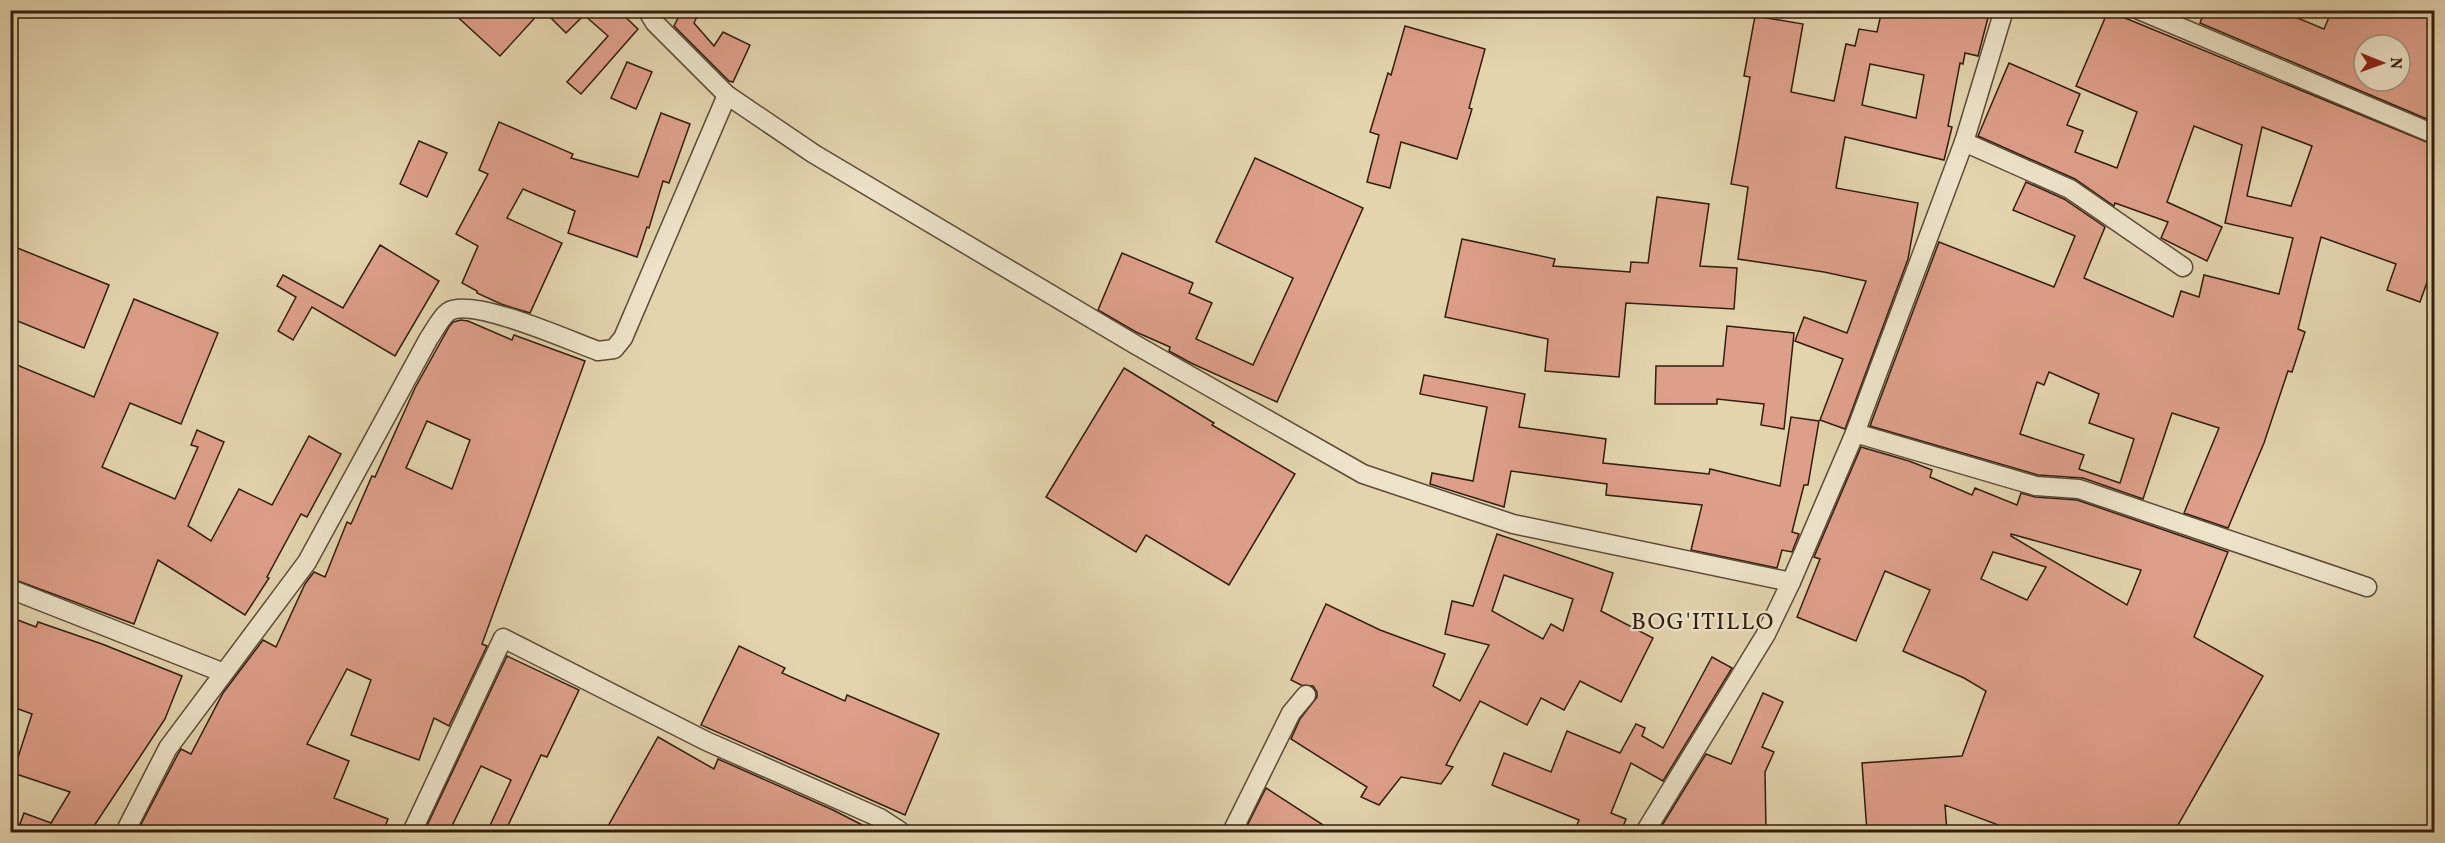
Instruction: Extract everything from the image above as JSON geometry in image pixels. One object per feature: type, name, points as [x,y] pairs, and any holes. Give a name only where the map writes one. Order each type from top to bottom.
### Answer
[{"type":"street","points":[[647,10],[655,24],[727,95],[814,154],[1085,316],[1363,474],[1513,524],[1791,582]]},
{"type":"street","points":[[1645,832],[1766,634],[1791,582],[1855,433],[1964,142],[2004,10]]},
{"type":"street","points":[[2139,10],[2434,134]]},
{"type":"street","points":[[125,832],[168,748],[307,562],[429,338],[448,312],[467,307],[494,313],[597,351],[614,349],[623,338],[727,95]]},
{"type":"street","points":[[1964,142],[2070,189],[2183,267]]},
{"type":"street","points":[[1855,433],[2036,486],[2079,489],[2367,587]]},
{"type":"street","points":[[10,589],[224,674]]},
{"type":"street","points":[[412,832],[503,638],[706,741],[880,818],[901,832]]},
{"type":"street","points":[[1233,832],[1291,713],[1306,695]]},
{"type":"building","points":[[450,10],[542,10],[500,56]]},
{"type":"building","points":[[543,10],[618,10],[638,29],[581,94],[567,82],[608,36],[584,15],[566,33]]},
{"type":"building","points":[[682,10],[700,10],[694,23],[714,46],[723,32],[750,45],[733,82],[729,81],[674,26]]},
{"type":"building","points":[[1882,10],[1990,10],[1978,56],[1965,53],[1963,64],[1960,63],[1948,126],[1952,127],[1944,160],[1845,137],[1836,188],[1918,203],[1908,259],[1845,429],[1820,420],[1843,359],[1795,341],[1804,317],[1847,333],[1866,281],[1738,259],[1748,187],[1731,184],[1750,77],[1744,76],[1755,16],[1803,24],[1791,92],[1834,101],[1846,44],[1855,46],[1859,29],[1877,32]],"holes":[[[1870,64],[1924,75],[1916,118],[1862,105]]]},
{"type":"building","points":[[2205,10],[2278,10],[2324,29],[2332,10],[2434,10],[2434,122],[2365,93],[2412,93],[2412,33],[2352,33],[2352,87],[2200,23]]},
{"type":"building","points":[[2108,11],[2434,145],[2434,263],[2420,302],[2387,290],[2396,264],[2321,237],[2298,329],[2305,332],[2292,372],[2288,371],[2264,443],[2228,528],[2184,513],[2219,428],[2172,413],[2143,499],[2083,478],[2038,475],[1870,426],[1939,242],[2054,287],[2075,236],[2013,210],[2026,182],[2064,199],[2105,227],[2084,278],[2173,317],[2181,291],[2199,297],[2204,275],[2279,294],[2293,238],[2225,223],[2242,145],[2194,126],[2167,202],[2222,227],[2207,261],[2161,238],[2168,222],[2115,203],[2114,206],[2075,179],[1978,136],[2009,63],[2080,94],[2067,125],[2083,131],[2075,152],[2117,168],[2137,112],[2076,86]],"holes":[[[2262,127],[2312,146],[2291,206],[2247,196]],[[2049,372],[2099,394],[2089,423],[2134,439],[2120,483],[2079,469],[2084,455],[2020,434],[2037,382],[2044,385]]]},
{"type":"building","points":[[1405,26],[1485,49],[1469,108],[1472,109],[1457,159],[1401,142],[1390,188],[1367,182],[1379,135],[1370,132],[1388,73],[1391,75]]},
{"type":"building","points":[[627,62],[652,72],[636,109],[611,98]]},
{"type":"building","points":[[661,113],[690,124],[669,183],[663,181],[649,228],[647,227],[637,257],[568,233],[575,211],[523,189],[507,218],[562,243],[530,313],[501,304],[462,283],[478,246],[456,234],[488,174],[479,170],[499,122],[573,154],[571,158],[638,177]]},
{"type":"building","points":[[419,141],[447,153],[427,197],[400,184]]},
{"type":"building","points":[[1255,158],[1363,208],[1277,402],[1191,363],[1169,351],[1170,347],[1136,332],[1098,310],[1122,253],[1193,283],[1189,293],[1212,303],[1196,339],[1253,365],[1293,278],[1216,242]]},
{"type":"building","points":[[1657,197],[1709,204],[1700,266],[1737,268],[1734,309],[1626,303],[1619,377],[1545,371],[1548,339],[1445,317],[1462,239],[1555,259],[1553,266],[1630,272],[1631,262],[1648,263]]},
{"type":"building","points":[[10,245],[109,285],[84,348],[10,318]]},
{"type":"building","points":[[380,245],[439,281],[395,356],[312,307],[293,340],[278,331],[296,297],[277,286],[283,275],[343,308]]},
{"type":"building","points":[[134,299],[218,333],[181,424],[130,403],[102,467],[175,499],[198,447],[191,445],[197,430],[224,442],[188,526],[211,541],[239,489],[272,505],[309,436],[341,454],[307,517],[301,514],[267,577],[269,578],[245,615],[158,560],[134,624],[10,578],[10,362],[94,397]]},
{"type":"building","points":[[468,321],[512,340],[514,335],[585,361],[482,644],[487,646],[449,726],[434,718],[419,760],[351,735],[371,680],[347,669],[307,744],[349,761],[334,798],[388,819],[383,832],[137,832],[181,749],[191,754],[223,693],[263,640],[276,647],[305,584],[314,572],[325,577],[347,522],[351,524],[415,388],[453,322]],"holes":[[[427,421],[470,440],[452,489],[406,468]]]},
{"type":"building","points":[[1727,326],[1794,333],[1784,429],[1761,425],[1764,404],[1717,399],[1717,404],[1655,404],[1656,366],[1723,366]]},
{"type":"building","points":[[1124,368],[1214,423],[1212,425],[1295,474],[1229,585],[1146,535],[1136,552],[1046,497]]},
{"type":"building","points":[[1424,375],[1525,394],[1519,427],[1606,439],[1603,463],[1709,474],[1710,469],[1780,486],[1791,417],[1819,421],[1808,485],[1804,485],[1792,532],[1799,534],[1792,552],[1782,550],[1777,568],[1691,550],[1702,505],[1606,495],[1607,484],[1511,471],[1504,507],[1430,484],[1432,473],[1473,481],[1487,407],[1420,394]]},
{"type":"building","points":[[1861,447],[1932,470],[1930,477],[1972,495],[1975,488],[2017,505],[2021,493],[2035,497],[2077,500],[2228,552],[2194,637],[2263,676],[2174,832],[2017,832],[1945,805],[1947,832],[1867,832],[1862,763],[1962,756],[1986,691],[1964,678],[1903,651],[1930,590],[1885,571],[1856,641],[1797,617],[1820,559],[1814,557]],"holes":[[[2011,534],[2141,570],[2127,605],[2011,536]],[[1993,552],[2046,567],[2027,600],[1981,579]]]},
{"type":"building","points":[[1497,534],[1613,573],[1601,611],[1653,638],[1621,702],[1580,681],[1564,710],[1541,698],[1527,725],[1480,701],[1446,765],[1453,767],[1441,784],[1401,777],[1379,805],[1361,797],[1367,787],[1291,739],[1300,719],[1317,697],[1317,692],[1313,686],[1301,685],[1291,680],[1326,604],[1380,630],[1445,654],[1433,686],[1460,701],[1489,645],[1445,634],[1452,601],[1473,606]],"holes":[[[1504,575],[1573,599],[1563,631],[1551,624],[1543,639],[1492,611]]]},
{"type":"building","points":[[10,617],[36,627],[38,622],[102,644],[182,676],[165,719],[90,832],[36,832],[24,830],[20,824],[24,813],[51,823],[70,792],[13,773],[32,714],[10,706]]},
{"type":"building","points":[[739,646],[785,668],[782,673],[845,701],[847,695],[939,734],[905,815],[701,725]]},
{"type":"building","points":[[507,656],[579,690],[547,757],[541,755],[505,832],[487,832],[511,780],[481,766],[449,832],[424,832]]},
{"type":"building","points":[[1712,657],[1732,668],[1663,781],[1631,763],[1611,813],[1626,819],[1621,832],[1574,832],[1579,820],[1492,785],[1504,753],[1551,772],[1567,731],[1620,753],[1636,724],[1645,728],[1642,736],[1663,748]]},
{"type":"building","points":[[1763,693],[1783,702],[1762,747],[1774,752],[1765,772],[1766,832],[1719,832],[1719,830],[1658,832],[1706,754],[1731,764]]},
{"type":"building","points":[[658,737],[714,769],[718,759],[833,810],[876,832],[614,832],[607,828]]},
{"type":"building","points":[[1266,788],[1334,832],[1244,832]]},
{"type":"district","name":"BOG'ITILLO","points":[[1703,621]]}]
